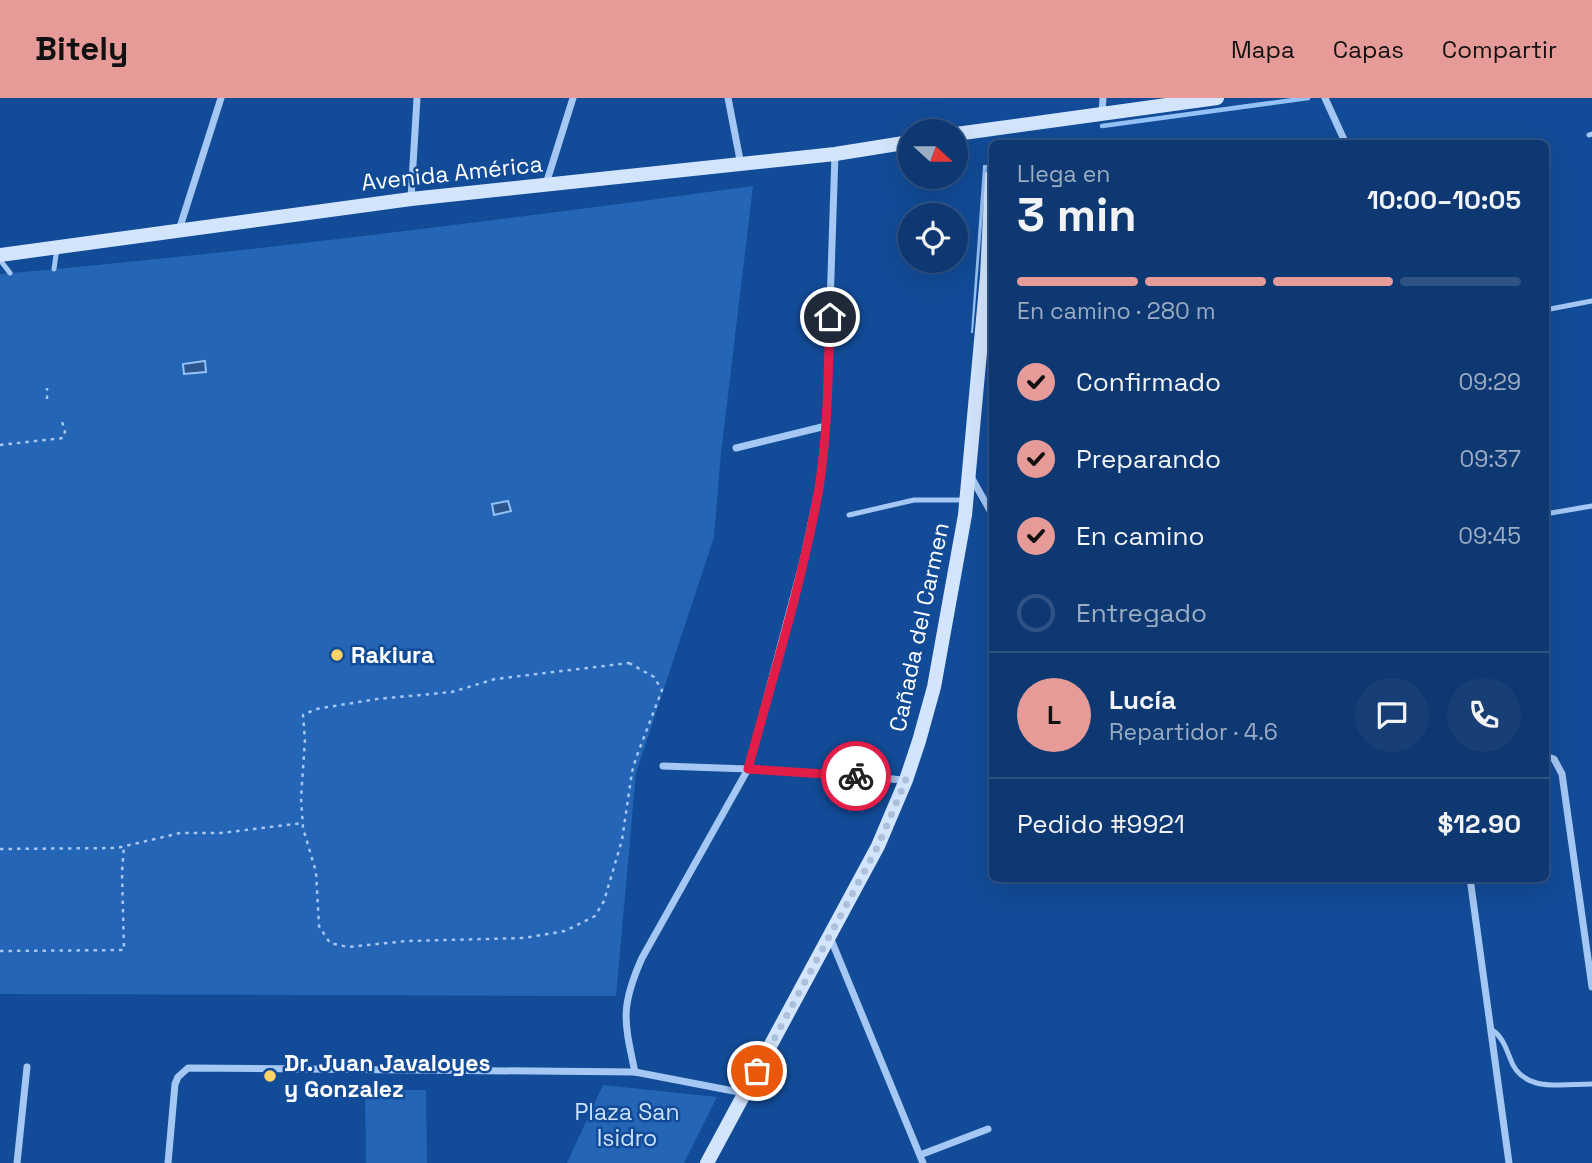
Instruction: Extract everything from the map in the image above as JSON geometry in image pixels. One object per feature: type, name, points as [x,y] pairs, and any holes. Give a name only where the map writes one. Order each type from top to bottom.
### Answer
[{"type":"main road","points":[[968,132],[1217,98]]},
{"type":"main road","points":[[994,140],[995,128]]},
{"type":"main road","name":"Avenida América","points":[[0,258],[57,247],[411,199],[835,154],[898,144]]},
{"type":"main road","name":"Cañada del Carmen","points":[[707,1163],[878,846],[906,780],[934,687],[967,500],[989,236]]},
{"type":"street","points":[[179,231],[221,98]]},
{"type":"street","points":[[411,199],[416,98]]},
{"type":"street","points":[[546,186],[573,98]]},
{"type":"street","points":[[728,98],[741,164]]},
{"type":"street","points":[[1102,114],[1103,98]]},
{"type":"street","points":[[1325,98],[1344,140]]},
{"type":"street","points":[[635,1072],[624,1021],[631,981],[748,769],[803,561],[819,487],[826,426],[835,154]]},
{"type":"street","points":[[736,448],[826,426]]},
{"type":"street","points":[[970,475],[989,509]]},
{"type":"street","points":[[1549,757],[1554,759],[1562,774],[1592,987]]},
{"type":"street","points":[[663,766],[906,780]]},
{"type":"street","points":[[1471,882],[1509,1163]]},
{"type":"street","points":[[830,936],[921,1159],[988,1129]]},
{"type":"street","points":[[17,1163],[27,1067]]},
{"type":"street","points":[[168,1163],[175,1084],[188,1068],[635,1072],[745,1093]]},
{"type":"lane","points":[[54,269],[57,247]]},
{"type":"lane","points":[[0,258],[10,273]]},
{"type":"lane","points":[[1549,309],[1592,301]]},
{"type":"lane","points":[[849,515],[914,500],[967,500]]},
{"type":"lane","points":[[1549,513],[1592,506]]},
{"type":"lane","points":[[1492,1030],[1498,1034],[1513,1067],[1524,1080],[1538,1085],[1592,1084]]},
{"type":"path","points":[[47,388],[47,399]]},
{"type":"path","points":[[0,445],[63,438],[65,432],[61,418]]},
{"type":"path","points":[[629,663],[654,677],[662,690],[632,772],[622,840],[604,901],[595,916],[565,931],[524,938],[407,941],[348,947],[330,943],[319,926],[316,872],[303,823],[303,715],[316,709],[377,699],[452,692],[495,679],[629,663]]},
{"type":"path","points":[[0,849],[124,846],[180,832],[221,833],[303,823]]},
{"type":"path","points":[[0,951],[124,950],[124,846]]},
{"type":"green space","name":"Rakiura","points":[[753,186],[721,453],[714,537],[636,773],[616,996],[0,994],[0,274],[189,256]]},
{"type":"green space","name":"Plaza San Isidro","points":[[603,1085],[717,1097],[684,1163],[567,1163]]},
{"type":"green space","points":[[365,1090],[426,1090],[427,1163],[366,1163]]},
{"type":"shaded area","points":[[984,166],[986,166],[972,333]]},
{"type":"shaded area","points":[[205,361],[206,372],[184,374],[183,364]]},
{"type":"shaded area","points":[[508,501],[511,511],[494,515],[492,504]]},
{"type":"waterway","points":[[1102,126],[1308,98]]},
{"type":"way so far","points":[[757,1071],[878,846],[906,780],[856,776]]},
{"type":"place","name":"Rakiura","points":[[337,655]]},
{"type":"place","name":"Dr. Juan Javaloyes y Gonzalez","points":[[270,1076]]},
{"type":"route","points":[[830,317],[826,426],[819,487],[803,561],[748,769],[856,776]]}]
